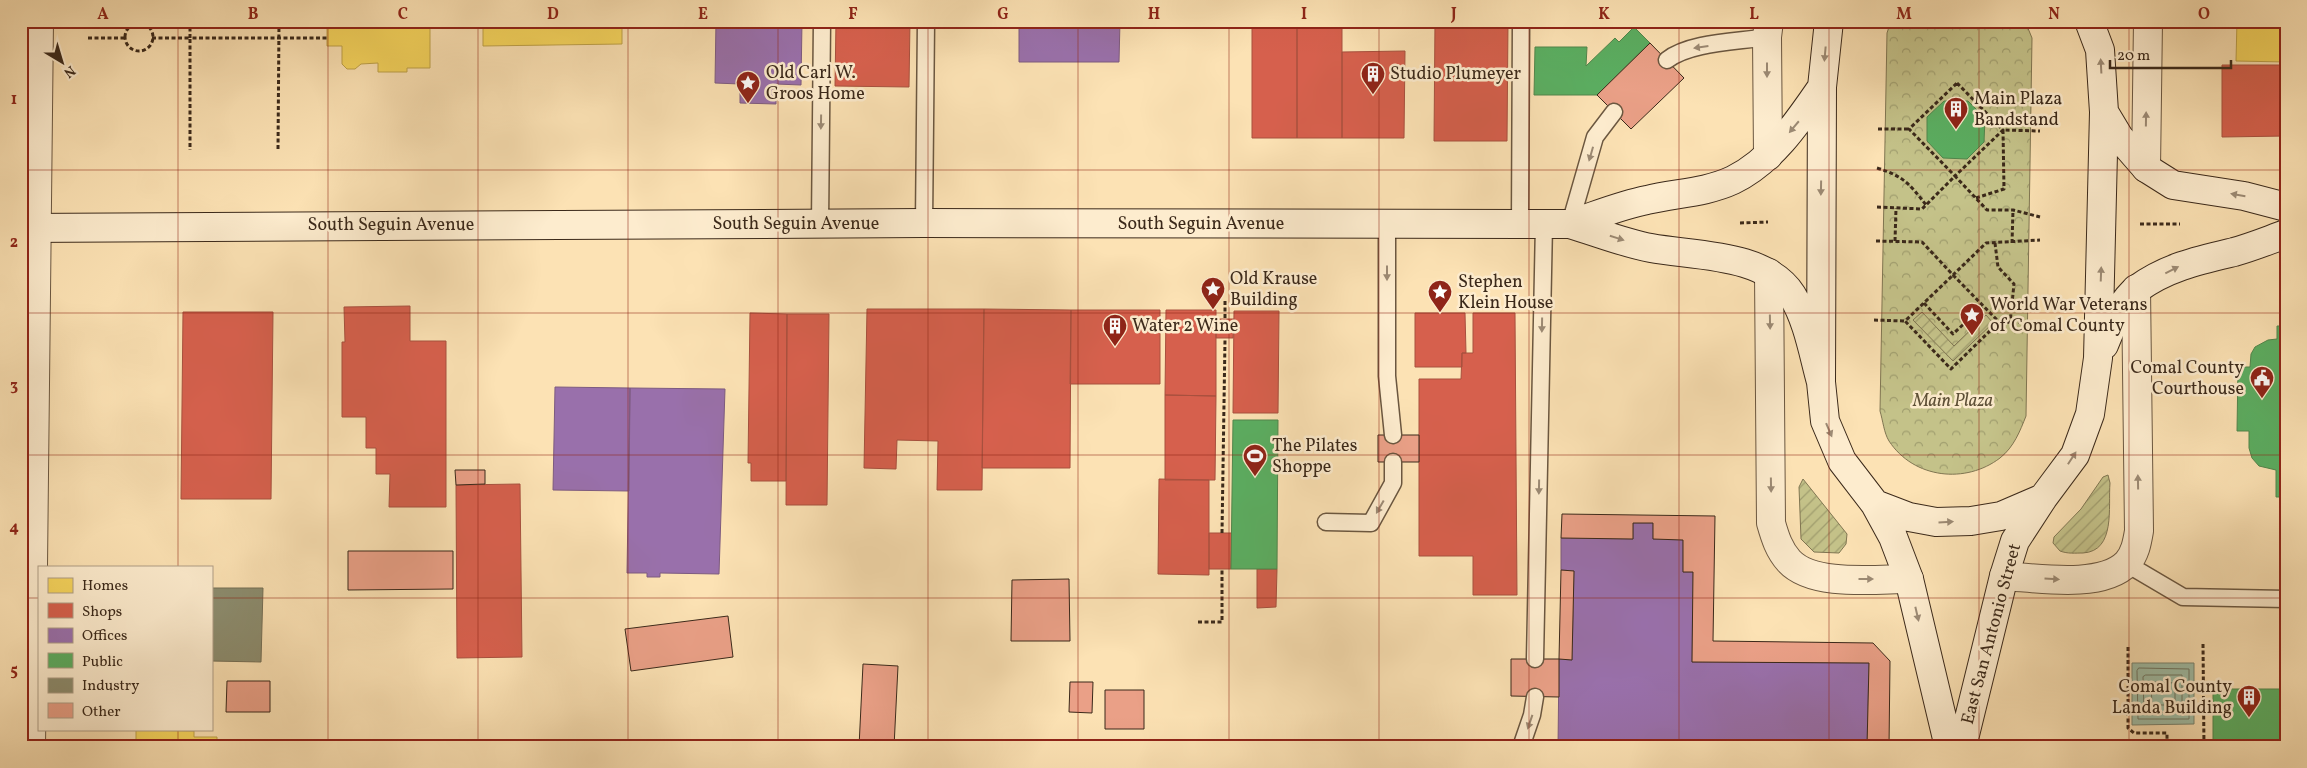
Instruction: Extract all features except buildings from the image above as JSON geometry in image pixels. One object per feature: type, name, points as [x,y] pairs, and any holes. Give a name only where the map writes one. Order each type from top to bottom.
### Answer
[{"type":"main road","points":[[31,747],[30,228],[39,21]]},
{"type":"main road","points":[[1829,21],[1822,87],[1821,382],[1825,421],[1842,461],[1875,504],[1909,517],[1936,522],[2001,516],[2043,498],[2075,455],[2090,414],[2098,358],[2104,112],[2100,50],[2089,21]]},
{"type":"main road","points":[[2146,168],[2148,21]]},
{"type":"main road","points":[[1768,29],[1768,156]]},
{"type":"main road","name":"South Seguin Avenue","points":[[1545,224],[1646,200],[1707,190],[1734,179],[1768,156],[1797,124],[1822,87]]},
{"type":"main road","points":[[2104,112],[2119,137],[2146,168],[2173,185],[2244,196],[2286,207]]},
{"type":"main road","name":"South Seguin Avenue","points":[[30,228],[924,223],[1545,224],[1650,248],[1706,254],[1738,262],[1769,273],[1791,294],[1803,316],[1821,382]]},
{"type":"main road","points":[[2098,358],[2118,312],[2136,290],[2176,268],[2202,258],[2235,251],[2286,234]]},
{"type":"main road","points":[[1769,273],[1771,523],[1775,538],[1790,562],[1804,572],[1818,577],[1834,579],[1909,579]]},
{"type":"main road","points":[[2004,576],[2079,580],[2111,573],[2127,564],[2136,549],[2139,531],[2136,290]]},
{"type":"main road","name":"East San Antonio Street","points":[[1962,747],[2004,576],[2015,541],[2043,498]]},
{"type":"main road","name":"East San Antonio Street","points":[[1875,504],[1893,537],[1909,579],[1949,747]]},
{"type":"lane","points":[[820,224],[822,21]]},
{"type":"lane","points":[[924,223],[926,21]]},
{"type":"lane","points":[[1522,21],[1545,224],[1536,659]]},
{"type":"lane","points":[[1667,60],[1689,49],[1768,29]]},
{"type":"lane","points":[[1545,224],[1595,137],[1614,112]]},
{"type":"lane","points":[[1387,224],[1387,376],[1393,435]]},
{"type":"lane","points":[[1326,522],[1370,522],[1394,483],[1393,462]]},
{"type":"lane","points":[[2127,564],[2183,597],[2286,600]]},
{"type":"lane","points":[[1521,747],[1532,714],[1535,696]]},
{"type":"path","points":[[190,21],[190,150]]},
{"type":"path","points":[[278,150],[279,21]]},
{"type":"path","points":[[138,23],[148,26],[152,33],[152,42],[147,49],[139,52],[130,49],[125,38],[125,33],[130,26],[138,23]]},
{"type":"path","points":[[88,38],[125,38]]},
{"type":"path","points":[[152,38],[327,38]]},
{"type":"path","points":[[1878,129],[1909,129],[1957,83],[2003,130],[2004,189],[1976,198]]},
{"type":"path","points":[[1909,129],[1987,210],[2013,210],[2040,217]]},
{"type":"path","points":[[1877,207],[1922,209],[2003,130],[2040,131]]},
{"type":"path","points":[[1877,168],[1895,173],[1905,179],[1926,204]]},
{"type":"path","points":[[1895,241],[1896,208]]},
{"type":"path","points":[[2012,243],[2013,210]]},
{"type":"path","points":[[2140,224],[2185,224]]},
{"type":"path","points":[[1905,321],[1986,243],[2040,240]]},
{"type":"path","points":[[1876,241],[1922,242],[1999,322],[2037,323]]},
{"type":"path","points":[[1995,243],[1998,267],[2014,284],[2010,323]]},
{"type":"path","points":[[1225,299],[1225,318]]},
{"type":"path","points":[[1924,303],[1953,334],[1983,306]]},
{"type":"path","points":[[1874,320],[1905,321],[1951,369],[1999,322]]},
{"type":"path","points":[[1222,533],[1224,338]]},
{"type":"path","points":[[1198,622],[1222,622],[1222,569]]},
{"type":"path","points":[[2203,644],[2204,747]]},
{"type":"path","points":[[2128,648],[2128,728],[2134,733],[2167,733],[2167,747]]},
{"type":"green space","name":"Main Plaza","points":[[1891,21],[2025,21],[2032,38],[2026,416],[2016,438],[2005,454],[1972,472],[1941,474],[1926,470],[1912,463],[1900,454],[1889,441],[1880,411],[1887,33]]},
{"type":"green space","points":[[1922,312],[1954,346],[1986,315],[1993,323],[1953,361],[1913,320]]},
{"type":"green space","points":[[2108,475],[2110,483],[2108,526],[2106,536],[2101,545],[2094,550],[2083,553],[2060,551],[2053,543],[2054,537],[2081,509],[2103,477]]},
{"type":"green space","points":[[1803,479],[1847,534],[1846,544],[1839,553],[1814,552],[1801,539],[1799,487]]},
{"type":"water","points":[[2132,663],[2194,663],[2194,724],[2132,725]]},
{"type":"place","name":"Studio Plumeyer","points":[[1373,95]]},
{"type":"place","name":"Old Carl W. Groos Home","points":[[748,104]]},
{"type":"place","name":"Main Plaza Bandstand","points":[[1956,130]]},
{"type":"place","name":"Old Krause Building","points":[[1213,310]]},
{"type":"place","name":"Stephen Klein House","points":[[1440,313]]},
{"type":"place","name":"World War Veterans of Comal County","points":[[1972,336]]},
{"type":"place","name":"Water 2 Wine","points":[[1115,347]]},
{"type":"place","name":"Comal County Courthouse","points":[[2262,399]]},
{"type":"place","name":"The Pilates Shoppe","points":[[1255,477]]},
{"type":"place","name":"Comal County Landa Building","points":[[2249,718]]}]
